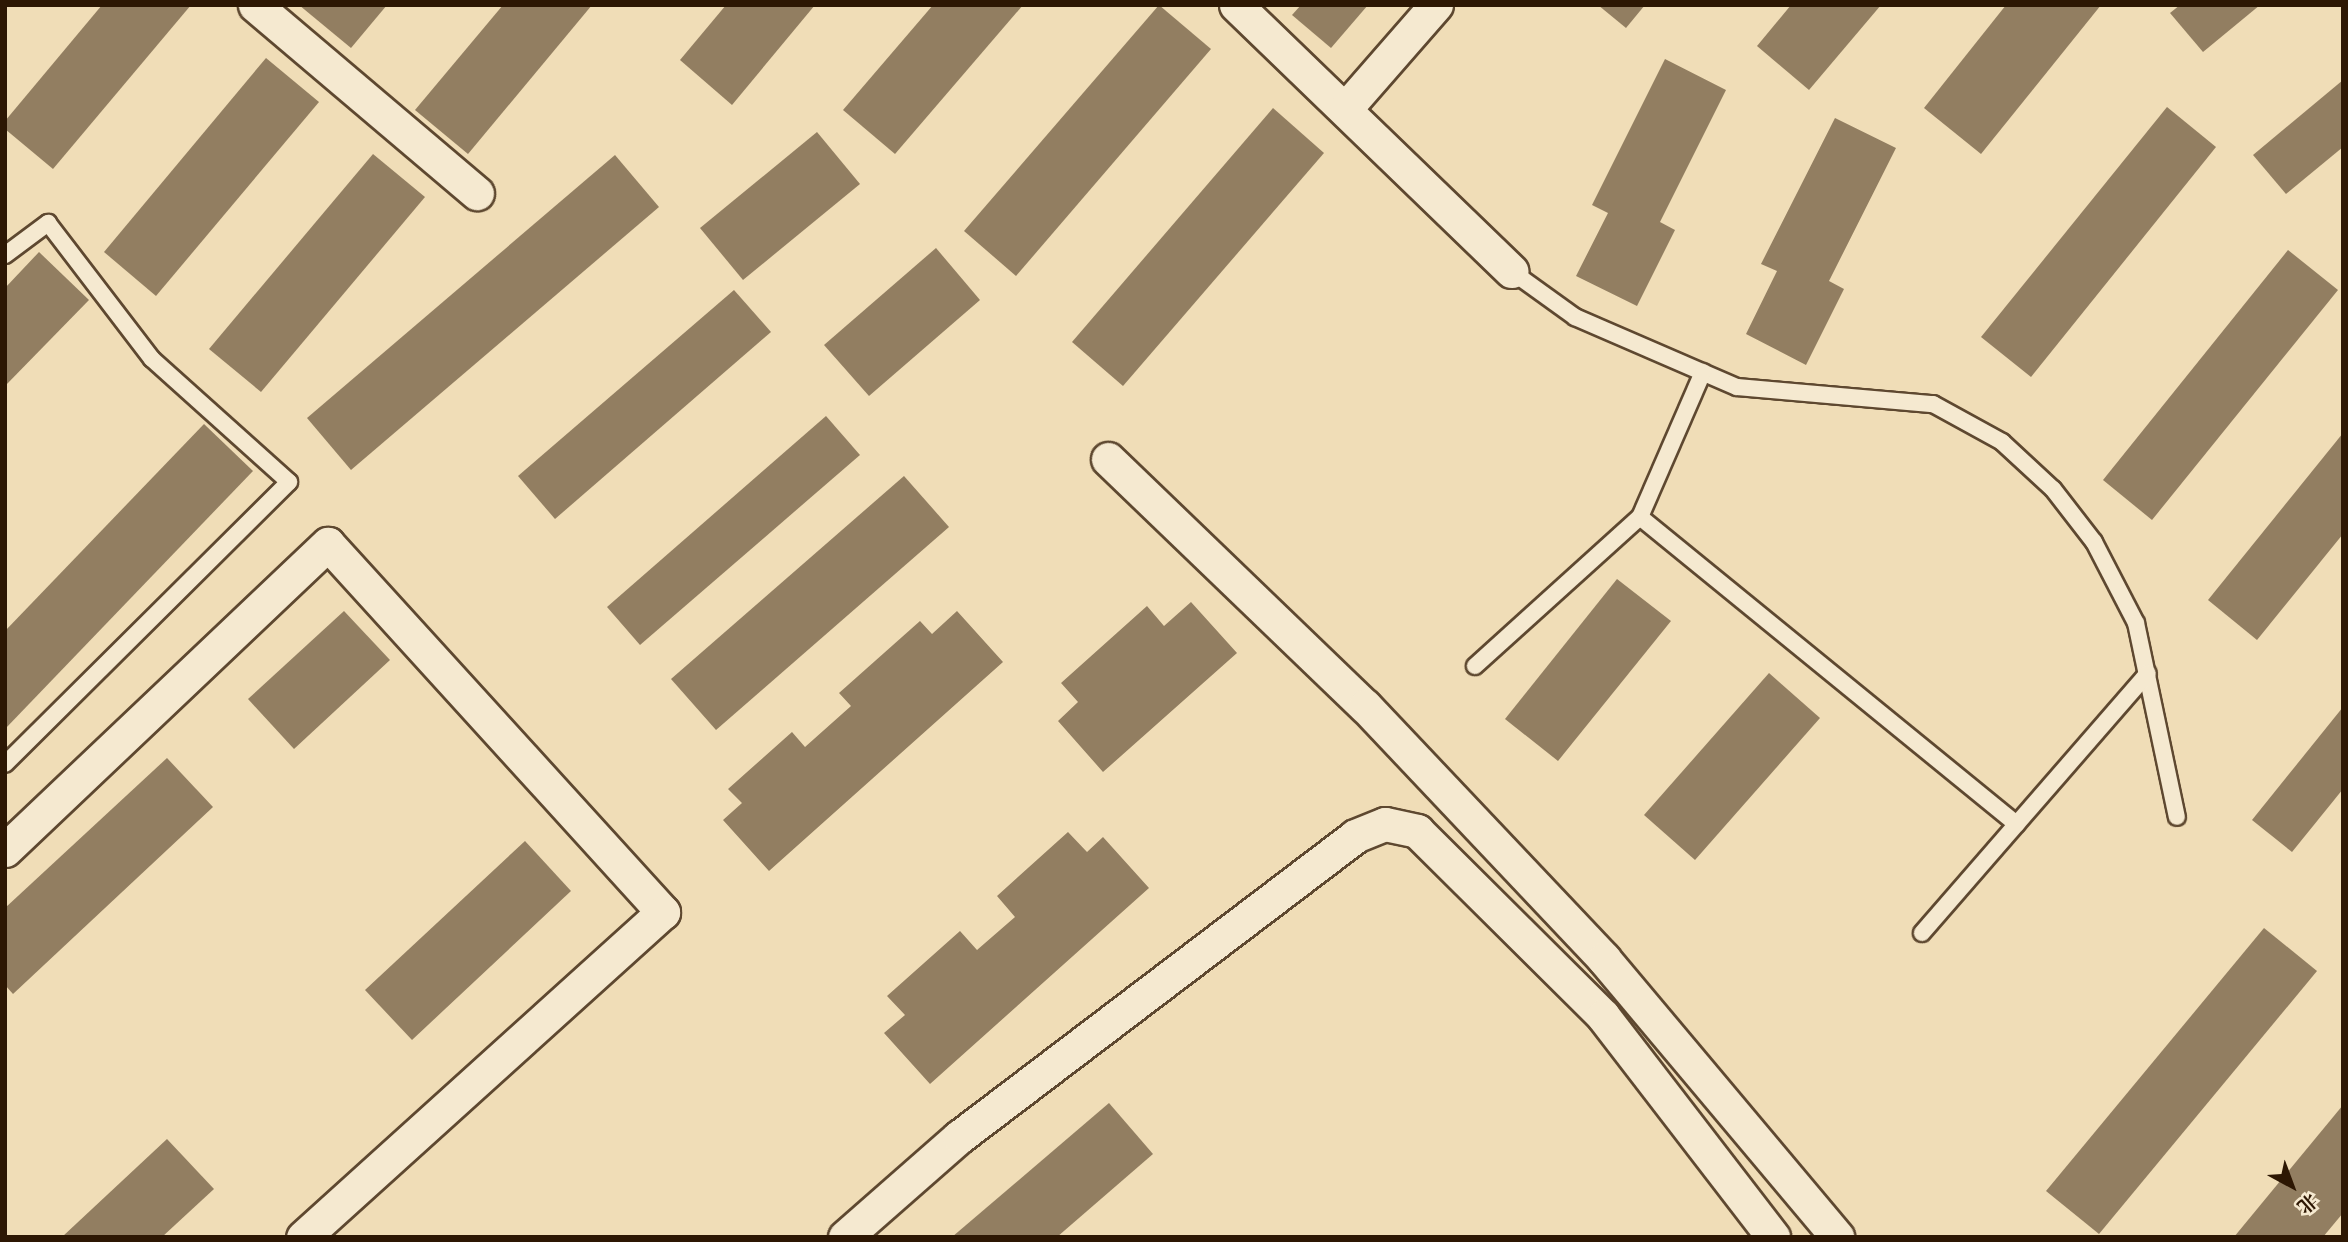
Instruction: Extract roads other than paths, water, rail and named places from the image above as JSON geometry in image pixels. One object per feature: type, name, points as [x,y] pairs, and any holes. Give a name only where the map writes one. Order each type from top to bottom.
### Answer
[{"type":"street","points":[[255,5],[477,193]]},
{"type":"street","points":[[1236,5],[1346,108],[1511,271]]},
{"type":"street","points":[[1346,108],[1436,5]]},
{"type":"street","points":[[1108,459],[1365,706],[1604,959],[1837,1237]]},
{"type":"street","points":[[5,850],[328,544],[663,912],[303,1237]]},
{"type":"street","points":[[845,1237],[959,1137],[1355,836],[1369,827],[1402,825],[1417,831],[1603,1016],[1773,1237]]},
{"type":"lane","points":[[5,255],[47,223],[152,359],[289,481],[5,764]]},
{"type":"lane","points":[[1511,271],[1575,317],[1737,387],[1933,404],[2002,442],[2053,489],[2094,542],[2136,623],[2177,817]]},
{"type":"lane","points":[[1475,666],[1640,517],[1703,373]]},
{"type":"lane","points":[[1640,517],[2017,824]]},
{"type":"lane","points":[[1922,933],[2148,673]]}]
